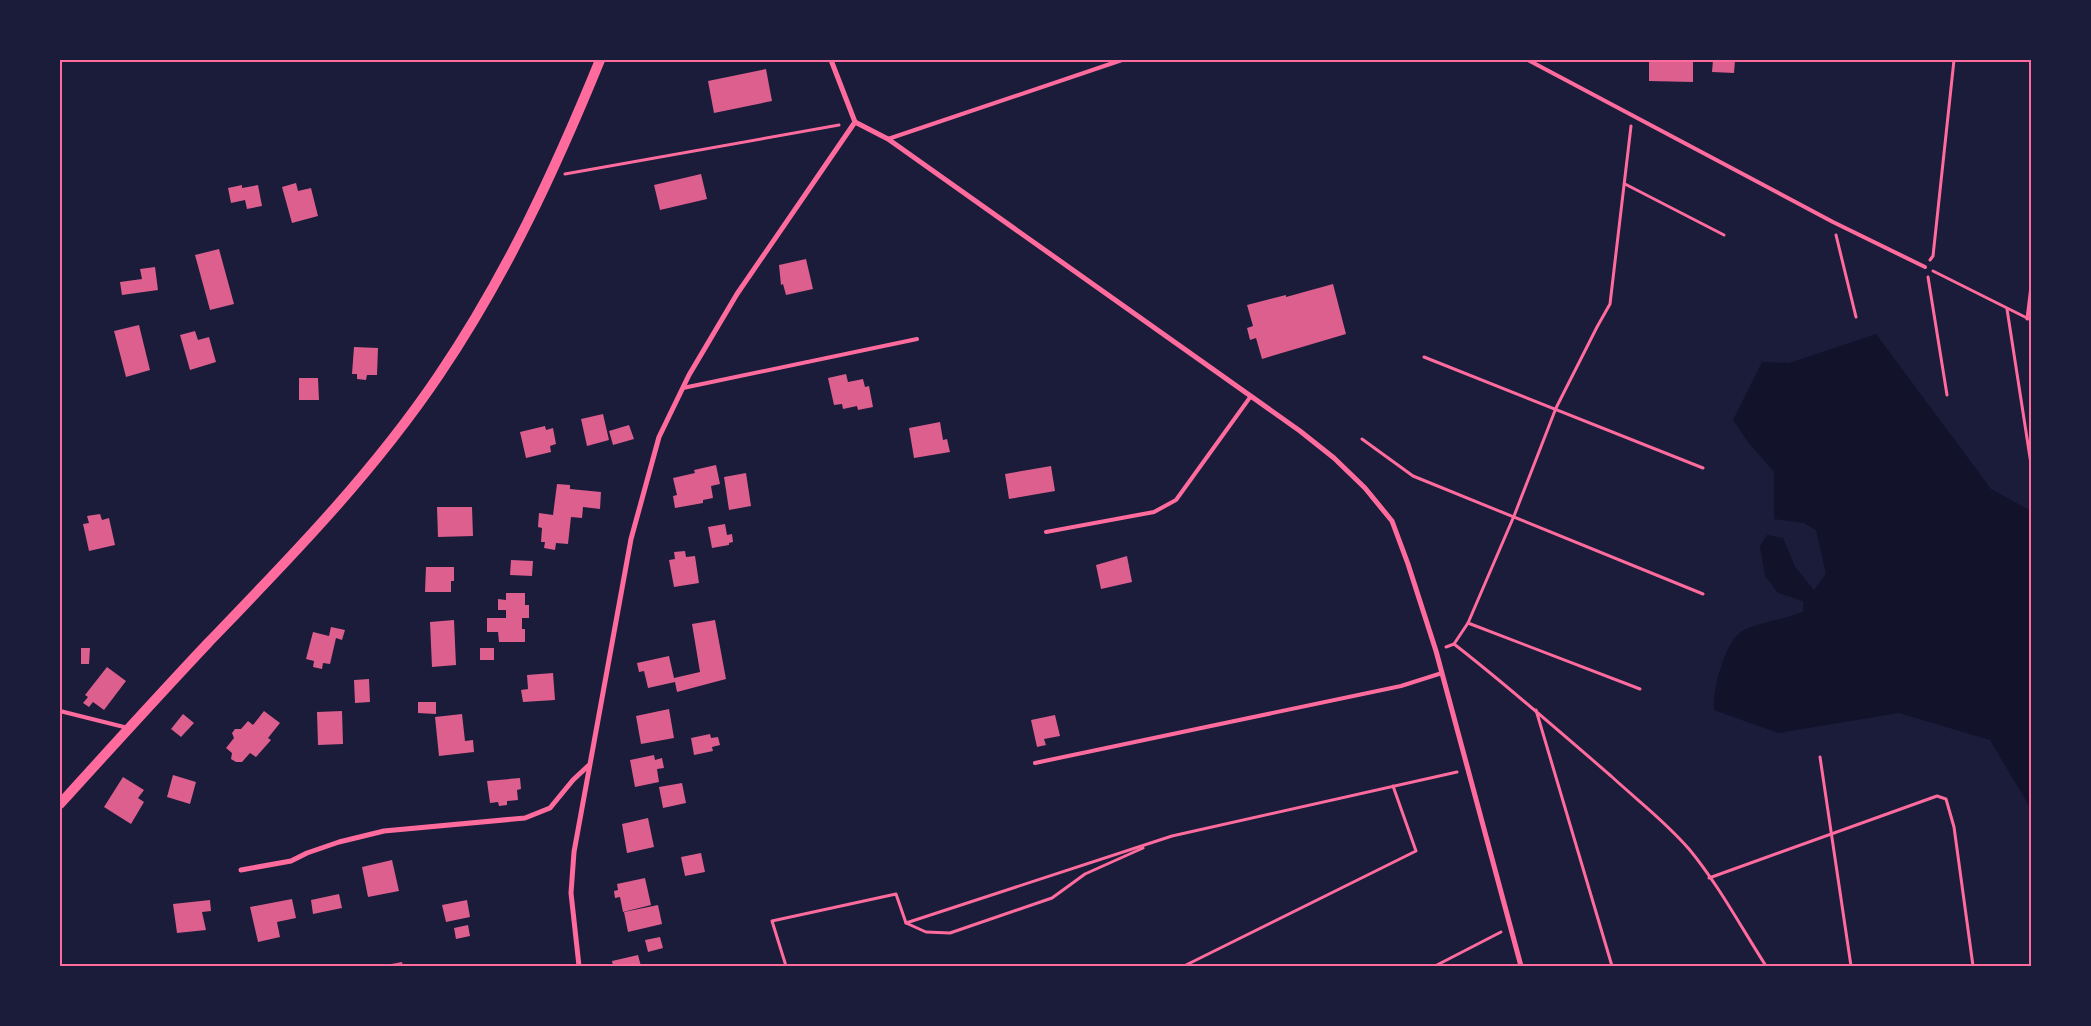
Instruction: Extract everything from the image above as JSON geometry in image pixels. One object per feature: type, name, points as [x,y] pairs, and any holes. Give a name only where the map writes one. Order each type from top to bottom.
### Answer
[{"type":"main road","points":[[60,804],[128,728],[320,524],[388,445],[439,376],[488,300],[528,225],[552,175],[600,60]]},
{"type":"street","points":[[831,60],[855,122],[888,139],[1251,396],[1334,458],[1365,488],[1392,521],[1436,651],[1521,966]]},
{"type":"street","points":[[579,966],[571,893],[574,852],[588,766],[631,539],[659,437],[683,388],[737,294],[855,122]]},
{"type":"street","points":[[241,870],[291,861],[307,853],[339,842],[384,831],[525,818],[550,808],[573,780],[588,766]]},
{"type":"lane","points":[[888,139],[1122,60]]},
{"type":"lane","points":[[1528,60],[1833,222],[1925,267]]},
{"type":"lane","points":[[683,388],[918,339]]},
{"type":"lane","points":[[1046,532],[1154,512],[1176,500],[1251,396]]},
{"type":"lane","points":[[1035,763],[1401,686],[1442,673]]},
{"type":"lane","points":[[60,711],[128,728]]},
{"type":"path","points":[[1925,267],[1933,256],[1954,60]]},
{"type":"path","points":[[1436,651],[1454,644],[1468,623],[1514,516],[1556,408],[1596,327],[1610,304],[1632,116]]},
{"type":"path","points":[[552,175],[572,174],[855,122]]},
{"type":"path","points":[[1624,184],[1724,235]]},
{"type":"path","points":[[1833,222],[1856,317]]},
{"type":"path","points":[[1925,267],[2029,319],[2031,286]]},
{"type":"path","points":[[1925,267],[1929,279],[1947,394]]},
{"type":"path","points":[[2007,309],[2031,464]]},
{"type":"path","points":[[1424,358],[1556,408],[1703,468]]},
{"type":"path","points":[[1362,438],[1413,476],[1703,594]]},
{"type":"path","points":[[1468,623],[1640,689]]},
{"type":"path","points":[[1454,644],[1536,710],[1668,826],[1689,849],[1766,966]]},
{"type":"path","points":[[1536,710],[1612,966]]},
{"type":"path","points":[[1820,757],[1851,966]]},
{"type":"path","points":[[906,923],[1172,836],[1467,769]]},
{"type":"path","points":[[1184,966],[1416,851],[1393,786]]},
{"type":"path","points":[[1709,878],[1937,796],[1946,799],[1954,827],[1973,966]]},
{"type":"path","points":[[786,966],[772,921],[896,894],[906,923],[926,932],[950,933],[1052,898],[1085,874],[1172,836]]},
{"type":"path","points":[[1434,966],[1510,928]]},
{"type":"shaded area","points":[[1876,334],[1991,489],[2031,511],[2031,809],[1990,740],[1899,713],[1778,733],[1714,710],[1715,691],[1721,666],[1737,635],[1751,627],[1803,612],[1803,601],[1778,593],[1765,576],[1760,546],[1767,535],[1783,538],[1795,567],[1814,590],[1826,574],[1816,530],[1804,523],[1774,519],[1774,472],[1748,442],[1733,420],[1762,362],[1789,363]]},
{"type":"building","points":[[1649,60],[1693,61],[1693,82],[1649,81]]},
{"type":"building","points":[[1713,60],[1735,60],[1734,73],[1712,72]]},
{"type":"building","points":[[766,69],[772,101],[714,113],[708,81]]},
{"type":"building","points":[[701,174],[707,199],[660,210],[654,185]]},
{"type":"building","points":[[296,183],[298,191],[311,188],[318,216],[292,223],[282,187]]},
{"type":"building","points":[[242,185],[242,188],[258,185],[262,206],[247,209],[245,200],[231,203],[228,188]]},
{"type":"building","points":[[219,249],[234,304],[210,310],[195,255]]},
{"type":"building","points":[[806,259],[813,289],[786,295],[783,284],[781,285],[779,265]]},
{"type":"building","points":[[155,267],[158,290],[122,295],[120,282],[142,279],[140,269]]},
{"type":"building","points":[[1333,284],[1346,334],[1262,359],[1256,338],[1250,340],[1247,328],[1253,326],[1247,305]]},
{"type":"building","points":[[139,325],[150,370],[126,377],[114,331]]},
{"type":"building","points":[[195,331],[198,340],[209,337],[216,362],[190,370],[180,335]]},
{"type":"building","points":[[354,347],[378,348],[377,375],[367,375],[366,380],[357,379],[357,374],[352,374]]},
{"type":"building","points":[[846,374],[848,382],[863,379],[865,387],[869,386],[873,407],[858,410],[857,406],[843,409],[842,404],[834,405],[828,378]]},
{"type":"building","points":[[299,378],[318,378],[319,400],[299,400]]},
{"type":"building","points":[[603,414],[609,440],[587,446],[581,419]]},
{"type":"building","points":[[940,422],[943,440],[947,439],[950,452],[914,458],[909,428]]},
{"type":"building","points":[[629,425],[634,439],[613,445],[609,431]]},
{"type":"building","points":[[545,426],[546,430],[553,428],[556,444],[550,446],[551,452],[526,458],[520,432]]},
{"type":"building","points":[[716,465],[720,484],[711,486],[713,498],[703,500],[703,503],[675,508],[673,496],[677,495],[673,478],[695,473],[694,470]]},
{"type":"building","points":[[1051,466],[1055,491],[1009,499],[1005,474]]},
{"type":"building","points":[[746,473],[751,506],[729,510],[724,477]]},
{"type":"building","points":[[557,484],[570,485],[570,489],[601,492],[600,509],[583,507],[582,518],[571,517],[568,544],[556,543],[555,550],[544,548],[545,542],[541,542],[542,528],[538,527],[539,513],[553,515]]},
{"type":"building","points":[[437,507],[472,507],[473,536],[438,537]]},
{"type":"building","points":[[100,514],[102,520],[109,518],[115,545],[89,551],[83,524],[89,523],[87,516]]},
{"type":"building","points":[[725,524],[727,535],[732,534],[733,542],[729,543],[729,545],[712,548],[708,527]]},
{"type":"building","points":[[685,551],[686,557],[695,556],[699,583],[674,587],[669,560],[675,559],[674,552]]},
{"type":"building","points":[[1127,556],[1132,582],[1101,589],[1096,565]]},
{"type":"building","points":[[511,560],[533,561],[532,576],[510,575]]},
{"type":"building","points":[[426,567],[454,567],[454,581],[451,581],[451,592],[425,592]]},
{"type":"building","points":[[506,593],[525,593],[525,605],[529,605],[529,618],[522,618],[522,629],[525,629],[525,642],[499,642],[498,632],[487,632],[487,618],[506,618],[506,610],[498,610],[498,599],[506,600]]},
{"type":"building","points":[[454,620],[456,665],[432,667],[430,622]]},
{"type":"building","points":[[715,620],[726,679],[677,692],[675,682],[648,688],[644,671],[639,672],[637,663],[669,656],[674,678],[700,672],[692,624]]},
{"type":"building","points":[[331,627],[345,630],[342,640],[336,638],[330,664],[323,663],[322,669],[313,667],[314,661],[306,659],[313,632],[329,636]]},
{"type":"building","points":[[81,648],[90,648],[89,664],[81,664]]},
{"type":"building","points":[[480,648],[494,648],[494,660],[480,660]]},
{"type":"building","points":[[107,667],[126,681],[104,710],[93,702],[89,707],[83,703],[88,697],[85,695]]},
{"type":"building","points":[[553,673],[555,700],[523,702],[521,690],[528,689],[527,675]]},
{"type":"building","points":[[369,679],[370,702],[355,703],[354,680]]},
{"type":"building","points":[[418,702],[436,702],[436,714],[418,713]]},
{"type":"building","points":[[669,709],[674,738],[641,744],[636,716]]},
{"type":"building","points":[[264,711],[280,723],[268,738],[271,740],[256,757],[250,753],[242,762],[236,762],[231,759],[232,753],[226,748],[234,738],[232,733],[235,729],[241,729],[248,721],[253,725]]},
{"type":"building","points":[[342,711],[343,744],[318,745],[317,712]]},
{"type":"building","points":[[183,714],[194,723],[181,737],[171,729]]},
{"type":"building","points":[[462,714],[465,741],[473,740],[474,752],[439,756],[435,717]]},
{"type":"building","points":[[1055,715],[1060,736],[1044,739],[1046,745],[1037,747],[1031,720]]},
{"type":"building","points":[[710,734],[711,738],[718,737],[720,745],[712,747],[713,751],[694,755],[691,738]]},
{"type":"building","points":[[654,755],[655,760],[662,758],[664,768],[657,769],[659,782],[635,787],[630,760]]},
{"type":"building","points":[[173,775],[196,782],[190,804],[167,797]]},
{"type":"building","points":[[123,777],[144,790],[138,798],[144,802],[131,824],[104,807]]},
{"type":"building","points":[[520,778],[521,789],[517,790],[518,800],[507,801],[507,805],[499,806],[498,802],[490,803],[487,781]]},
{"type":"building","points":[[682,783],[686,803],[663,808],[659,787]]},
{"type":"building","points":[[648,818],[654,847],[627,853],[622,824]]},
{"type":"building","points":[[701,853],[705,872],[685,876],[681,857]]},
{"type":"building","points":[[392,860],[399,891],[368,897],[362,867]]},
{"type":"building","points":[[645,878],[651,905],[623,912],[620,897],[615,898],[614,891],[618,890],[617,884]]},
{"type":"building","points":[[339,894],[342,908],[313,914],[311,900]]},
{"type":"building","points":[[292,899],[296,918],[277,922],[280,937],[258,942],[250,907]]},
{"type":"building","points":[[210,900],[211,911],[202,912],[206,930],[177,933],[173,904]]},
{"type":"building","points":[[467,900],[470,917],[446,922],[442,905]]},
{"type":"building","points":[[658,905],[662,924],[628,932],[624,912]]},
{"type":"building","points":[[468,925],[470,936],[456,939],[454,928]]},
{"type":"building","points":[[660,937],[663,948],[648,952],[645,940]]},
{"type":"building","points":[[638,955],[641,966],[613,966],[612,961]]},
{"type":"building","points":[[402,962],[403,966],[386,966],[386,965]]}]
